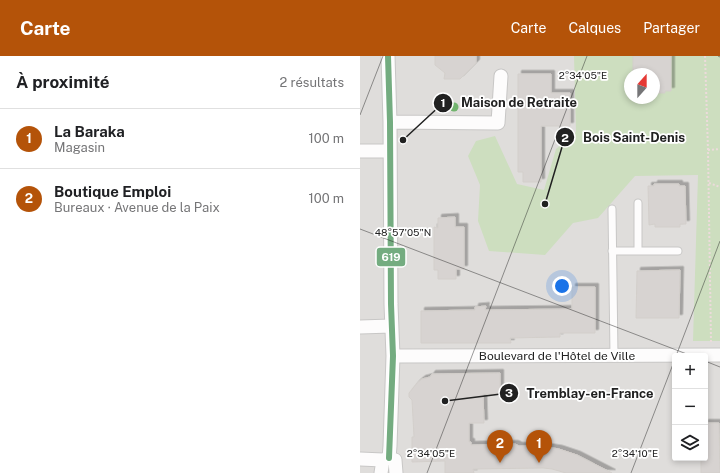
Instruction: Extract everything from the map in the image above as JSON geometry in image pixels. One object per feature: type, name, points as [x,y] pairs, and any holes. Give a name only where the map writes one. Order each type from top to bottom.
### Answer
[{"type":"street","points":[[381,473],[390,446],[393,356],[391,326],[390,122],[388,56]]},
{"type":"street","points":[[390,122],[498,123],[501,76]]},
{"type":"street","points":[[360,151],[390,151]]},
{"type":"street","points":[[360,327],[391,326]]},
{"type":"street","name":"Boulevard de l'Hôtel de Ville","points":[[393,356],[716,355]]},
{"type":"street","points":[[360,459],[395,460],[396,473]]},
{"type":"lane","points":[[638,203],[638,251]]},
{"type":"lane","points":[[612,210],[614,356]]},
{"type":"lane","points":[[612,251],[678,251]]},
{"type":"path","points":[[706,56],[709,182],[716,355]]},
{"type":"path","points":[[708,150],[720,149]]},
{"type":"path","points":[[709,182],[720,187]]},
{"type":"shaded area","points":[[360,56],[720,56],[720,473],[360,473]]},
{"type":"green space","points":[[574,56],[720,56],[720,341],[693,341],[698,175],[635,176],[598,218],[573,223],[545,255],[489,251],[478,221],[480,185],[468,156],[476,141],[495,136],[517,184],[544,190],[556,149],[576,132]]},
{"type":"building","points":[[435,56],[476,56],[476,63],[460,79],[444,79],[445,73],[435,65]]},
{"type":"building","points":[[633,56],[671,56],[671,91],[660,93],[660,68],[633,68]]},
{"type":"building","points":[[518,74],[551,74],[551,93],[570,93],[570,126],[541,126],[541,182],[523,182],[523,172],[518,172]]},
{"type":"building","points":[[654,184],[679,184],[679,186],[685,186],[686,224],[680,224],[680,227],[655,227],[655,224],[649,225],[648,186],[654,186]]},
{"type":"building","points":[[455,217],[455,227],[464,227],[464,269],[456,269],[456,279],[438,279],[438,270],[434,270],[434,227],[438,228],[438,218]]},
{"type":"building","points":[[680,270],[679,318],[636,318],[637,271]]},
{"type":"building","points":[[572,287],[595,287],[595,333],[560,333],[560,337],[510,338],[511,343],[421,343],[421,311],[475,310],[475,307],[486,306],[485,310],[572,309]]},
{"type":"building","points":[[500,373],[500,394],[483,394],[484,423],[469,423],[469,442],[471,442],[471,445],[515,444],[519,446],[540,446],[559,449],[577,455],[612,473],[566,473],[543,468],[473,469],[474,473],[445,473],[445,461],[412,462],[412,437],[414,437],[412,400],[409,397],[409,393],[417,383],[422,379],[430,377],[432,374]]},
{"type":"building","points":[[708,423],[719,423],[720,473],[701,473],[701,461],[708,461]]},
{"type":"transit line","name":"619","points":[[388,56],[393,356],[389,458]]},
{"type":"place","name":"Maison de Retraite","points":[[403,140]]},
{"type":"place","name":"Bois Saint-Denis","points":[[545,204]]},
{"type":"place","name":"Tremblay-en-France","points":[[445,401]]},
{"type":"place","name":"Boutique Emploi","points":[[500,463]]},
{"type":"place","name":"La Baraka","points":[[539,463]]}]
